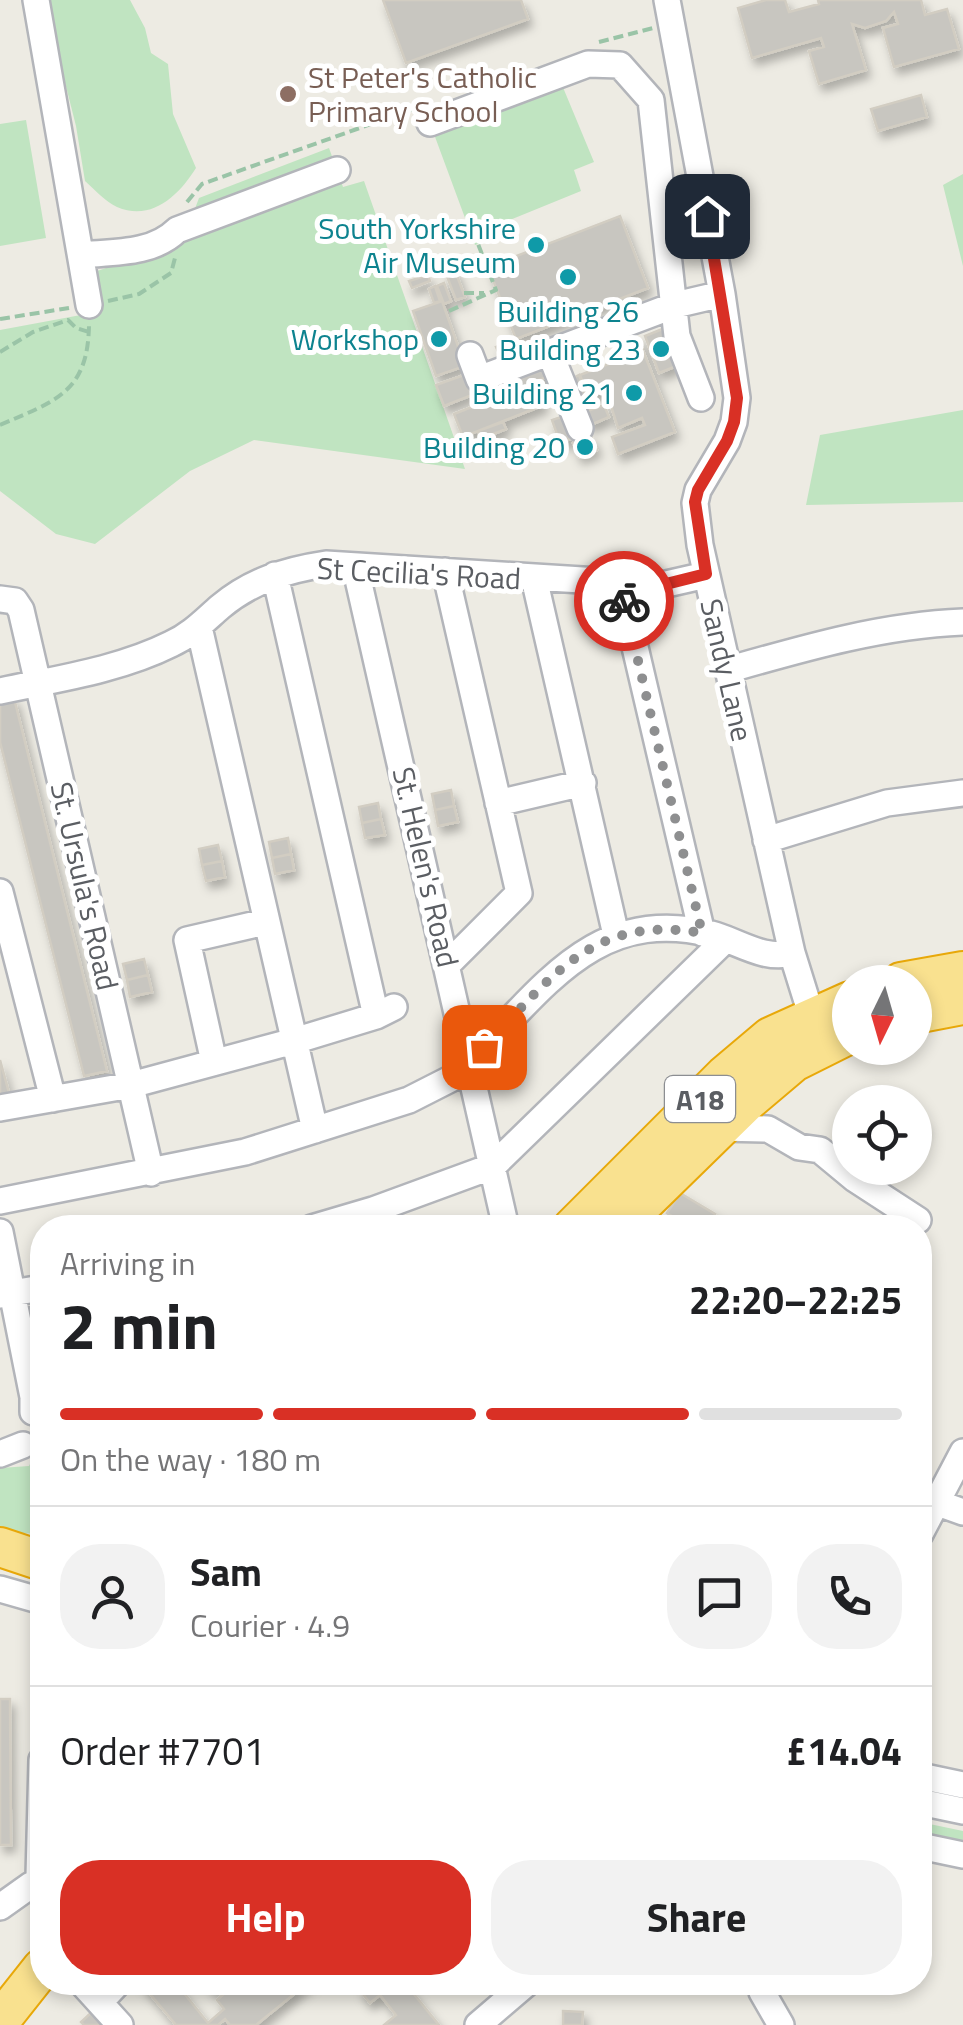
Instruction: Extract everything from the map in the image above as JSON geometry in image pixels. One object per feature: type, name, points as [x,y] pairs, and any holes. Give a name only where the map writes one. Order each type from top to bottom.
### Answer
[{"type":"highway","points":[[932,976],[963,971]]},
{"type":"highway","points":[[932,1011],[963,1005]]},
{"type":"highway","name":"A18","points":[[631,1215],[764,1087],[828,1032]]},
{"type":"highway","name":"A18","points":[[585,1215],[725,1074],[770,1037],[828,1032]]},
{"type":"highway","points":[[0,2022],[30,1983]]},
{"type":"highway","points":[[27,2025],[51,1995]]},
{"type":"street","points":[[36,0],[82,255],[89,318]]},
{"type":"street","name":"Sandy Lane","points":[[667,0],[722,294],[737,398],[727,441],[695,502],[706,574],[792,953],[828,1032]]},
{"type":"street","points":[[430,123],[588,64],[620,66],[652,100],[678,336],[701,398]]},
{"type":"street","points":[[82,255],[165,242],[176,230],[337,170]]},
{"type":"street","points":[[470,355],[480,380],[675,305],[722,294]]},
{"type":"street","points":[[550,353],[580,428]]},
{"type":"street","name":"St Cecilia's Road","points":[[0,691],[154,653],[199,628],[241,591],[275,575],[326,564],[662,585],[706,574]]},
{"type":"street","name":"St. Helen's Road","points":[[355,566],[503,1215]]},
{"type":"street","points":[[446,571],[518,894],[448,964]]},
{"type":"street","points":[[0,1108],[130,1084],[294,1041],[385,1011],[275,575]]},
{"type":"street","points":[[534,578],[616,936]]},
{"type":"street","points":[[620,583],[714,936]]},
{"type":"street","name":"St. Ursula's Road","points":[[7,600],[21,610],[152,1173]]},
{"type":"street","points":[[727,670],[823,643],[963,622]]},
{"type":"street","points":[[199,628],[314,1130]]},
{"type":"street","points":[[498,802],[583,782]]},
{"type":"street","points":[[766,840],[887,803],[963,793]]},
{"type":"street","points":[[0,892],[53,1099]]},
{"type":"street","points":[[214,1062],[187,940],[265,922]]},
{"type":"street","points":[[0,1201],[245,1152],[409,1100],[471,1061],[566,963],[589,947],[616,936],[656,929],[714,936],[772,956],[792,953]]},
{"type":"street","points":[[356,1215],[493,1166],[714,936]]},
{"type":"street","points":[[764,1087],[763,1110],[768,1129]]},
{"type":"street","points":[[720,1128],[768,1129],[799,1148],[820,1150],[854,1179],[910,1215]]},
{"type":"street","points":[[0,1232],[7,1294],[30,1379]]},
{"type":"street","points":[[932,1508],[963,1452]]},
{"type":"street","points":[[935,1502],[963,1512]]},
{"type":"street","points":[[0,1589],[30,1598]]},
{"type":"street","points":[[932,1779],[963,1785]]},
{"type":"street","points":[[932,1805],[963,1811]]},
{"type":"street","points":[[932,1849],[963,1855]]},
{"type":"street","points":[[0,1907],[30,1887]]},
{"type":"street","points":[[93,1995],[120,2025]]},
{"type":"street","points":[[100,2002],[107,1995]]},
{"type":"street","points":[[478,2025],[514,1995]]},
{"type":"street","points":[[764,1995],[781,2025]]},
{"type":"path","points":[[0,352],[33,332],[68,320],[76,328],[171,273],[176,254],[165,242]]},
{"type":"path","points":[[449,311],[496,290],[478,244]]},
{"type":"path","points":[[444,258],[449,270]]},
{"type":"path","points":[[464,293],[489,293]]},
{"type":"path","points":[[0,319],[89,318]]},
{"type":"path","points":[[0,425],[61,398],[80,376],[89,349],[89,318]]},
{"type":"green space","points":[[50,0],[130,0],[145,28],[151,53],[168,64],[173,114],[196,168],[163,203],[130,211],[104,199],[85,181],[76,126],[51,27]]},
{"type":"green space","points":[[562,85],[594,162],[574,170],[581,191],[478,233],[481,243],[475,245],[431,126]]},
{"type":"green space","points":[[26,120],[46,238],[0,246],[0,124]]},
{"type":"green space","points":[[329,148],[343,187],[364,181],[465,469],[254,440],[190,471],[95,544],[56,534],[0,491],[0,330],[97,312],[94,272],[182,243],[199,198]]},
{"type":"green space","points":[[963,174],[963,266],[943,185]]},
{"type":"green space","points":[[963,410],[963,502],[806,505],[820,435]]},
{"type":"green space","points":[[29,1466],[30,1534],[17,1533],[0,1526],[0,1468]]},
{"type":"green space","points":[[932,1825],[963,1831],[963,1845],[932,1839]]},
{"type":"building","points":[[383,0],[521,0],[528,19],[406,63]]},
{"type":"building","points":[[766,0],[785,0],[789,12],[819,4],[818,0],[921,0],[925,15],[947,9],[959,49],[894,67],[883,28],[898,24],[894,12],[886,21],[865,28],[852,24],[866,70],[819,84],[809,51],[824,47],[821,38],[752,58],[738,8]]},
{"type":"building","points":[[921,95],[927,117],[878,131],[871,109]]},
{"type":"building","name":"Building 26","points":[[620,216],[648,288],[516,339],[488,267]]},
{"type":"building","points":[[454,268],[465,297],[456,300],[445,271]]},
{"type":"building","points":[[428,275],[430,281],[412,288],[409,281]]},
{"type":"building","points":[[444,283],[451,301],[444,304],[437,286]]},
{"type":"building","points":[[435,286],[440,301],[434,303],[429,289]]},
{"type":"building","name":"Workshop","points":[[442,301],[465,366],[436,376],[413,311]]},
{"type":"building","name":"Building 23","points":[[665,328],[679,365],[659,373],[645,336]]},
{"type":"building","name":"Building 21","points":[[638,338],[675,432],[618,454],[612,437],[645,425],[642,418],[618,428],[606,390],[588,397],[580,375],[619,360],[614,347]]},
{"type":"building","points":[[512,341],[515,349],[500,356],[496,347]]},
{"type":"building","points":[[542,361],[549,376],[483,403],[477,387]]},
{"type":"building","points":[[464,375],[472,395],[444,406],[436,385]]},
{"type":"building","points":[[579,375],[588,399],[580,403],[571,379]]},
{"type":"building","points":[[535,382],[544,405],[463,437],[454,414]]},
{"type":"building","points":[[604,405],[609,417],[588,426],[582,413]]},
{"type":"building","points":[[567,415],[576,437],[560,443],[552,420]]},
{"type":"building","points":[[503,422],[506,429],[481,439],[478,431]]},
{"type":"building","name":"Building 20","points":[[591,436],[597,450],[579,457],[573,443]]},
{"type":"building","points":[[14,698],[107,1071],[84,1076],[0,742],[0,702]]},
{"type":"building","points":[[451,790],[454,806],[435,810],[432,794]]},
{"type":"building","points":[[378,803],[381,819],[362,823],[359,807]]},
{"type":"building","points":[[454,806],[458,822],[438,826],[435,810]]},
{"type":"building","points":[[381,819],[385,835],[365,838],[362,823]]},
{"type":"building","points":[[288,838],[291,854],[272,858],[269,842]]},
{"type":"building","points":[[218,845],[222,861],[202,865],[199,849]]},
{"type":"building","points":[[291,854],[294,870],[275,874],[272,858]]},
{"type":"building","points":[[222,861],[225,877],[206,881],[202,865]]},
{"type":"building","points":[[144,959],[148,975],[127,980],[123,964]]},
{"type":"building","points":[[148,975],[152,992],[130,997],[127,980]]},
{"type":"building","points":[[0,1060],[9,1093],[0,1096]]},
{"type":"building","points":[[680,1193],[715,1214],[670,1215],[667,1213]]},
{"type":"building","points":[[0,1699],[10,1699],[11,1845],[0,1845]]},
{"type":"building","points":[[151,1995],[185,1995],[208,2023],[224,2009],[217,2000],[223,1995],[293,1995],[256,2025],[230,2025],[225,2019],[218,2025],[176,2025]]},
{"type":"building","points":[[364,1995],[380,1995],[370,2003]]},
{"type":"building","points":[[380,1995],[415,1995],[439,2025],[384,2025],[396,2015]]},
{"type":"building","points":[[94,2010],[108,2025],[81,2022]]},
{"type":"building","points":[[563,2011],[583,2012],[582,2025],[563,2025]]},
{"type":"way so far","points":[[484,1047],[566,963],[589,947],[616,936],[656,929],[702,933],[624,601]]},
{"type":"place","name":"St Peter's Catholic Primary School","points":[[288,94]]},
{"type":"place","name":"South Yorkshire Air Museum","points":[[536,245]]},
{"type":"place","name":"Building 26","points":[[568,277]]},
{"type":"place","name":"Workshop","points":[[439,339]]},
{"type":"place","name":"Building 23","points":[[661,349]]},
{"type":"place","name":"Building 21","points":[[634,393]]},
{"type":"place","name":"Building 20","points":[[585,447]]},
{"type":"route","points":[[624,601],[620,583],[662,585],[706,574],[695,502],[727,441],[737,398],[707,216]]}]
